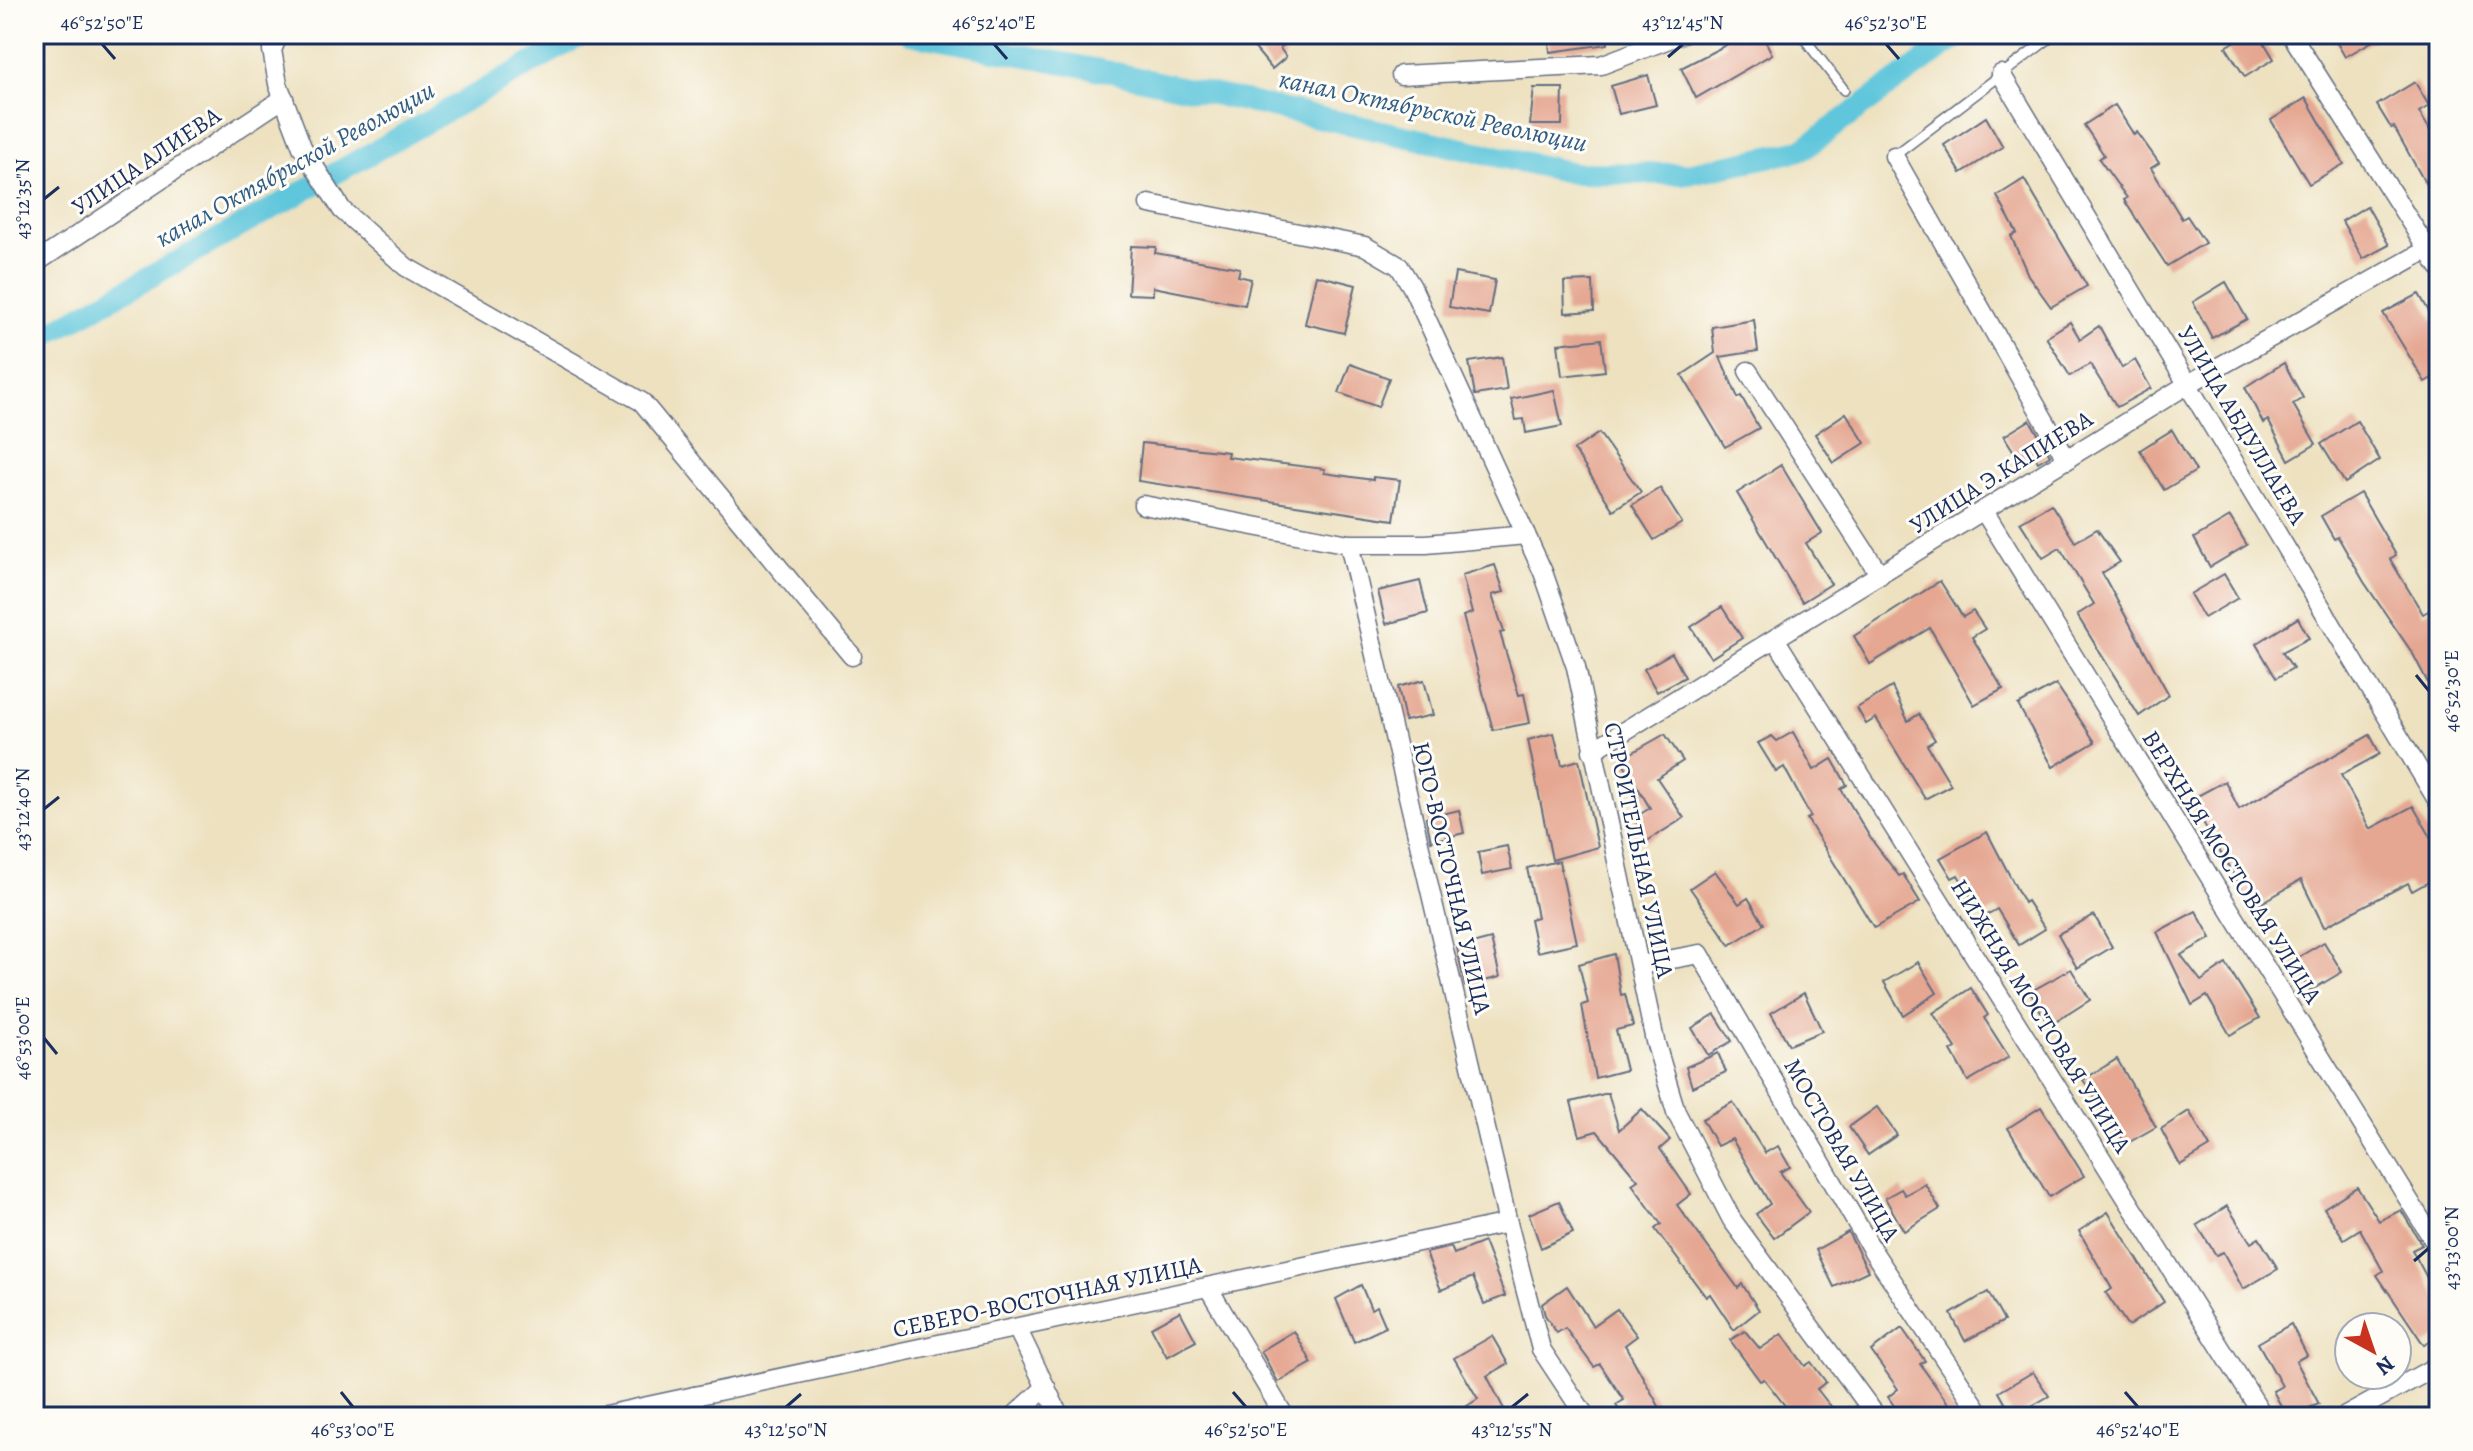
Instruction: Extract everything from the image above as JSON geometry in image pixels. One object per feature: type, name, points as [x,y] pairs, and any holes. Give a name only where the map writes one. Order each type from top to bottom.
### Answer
[{"type":"street","points":[[279,34],[272,50],[284,98],[302,147],[342,210],[406,267],[642,402],[852,656]]},
{"type":"street","points":[[1401,75],[1601,65],[1682,34]]},
{"type":"street","points":[[2291,34],[2433,246],[2439,267]]},
{"type":"street","name":"УЛИЦА АБДУЛЛАЕВА","points":[[2001,74],[2190,383],[2439,803]]},
{"type":"street","name":"УЛИЦА АЛИЕВА","points":[[34,264],[284,98]]},
{"type":"street","points":[[1894,156],[2067,460]]},
{"type":"street","name":"СТРОИТЕЛЬНАЯ УЛИЦА","points":[[1149,204],[1365,246],[1399,266],[1526,535],[1576,667],[1655,1041],[1676,1112],[1732,1220],[1877,1417]]},
{"type":"street","name":"УЛИЦА Э.КАПИЕВА","points":[[1592,751],[2190,383],[2433,246]]},
{"type":"street","points":[[1748,371],[1880,575]]},
{"type":"street","points":[[1143,505],[1349,544],[1426,544],[1526,535]]},
{"type":"street","name":"ВЕРХНЯЯ МОСТОВАЯ УЛИЦА","points":[[1984,511],[2439,1249]]},
{"type":"street","name":"ЮГО-ВОСТОЧНАЯ УЛИЦА","points":[[1349,544],[1508,1223],[1541,1349],[1586,1417]]},
{"type":"street","name":"НИЖНЯЯ МОСТОВАЯ УЛИЦА","points":[[1776,640],[2264,1417]]},
{"type":"street","name":"МОСТОВАЯ УЛИЦА","points":[[1640,965],[1700,954],[1874,1253],[1983,1417]]},
{"type":"street","name":"СЕВЕРО-ВОСТОЧНАЯ УЛИЦА","points":[[596,1417],[1508,1223]]},
{"type":"street","points":[[1208,1287],[1285,1417]]},
{"type":"street","points":[[1017,1328],[1060,1417]]},
{"type":"street","points":[[2344,1417],[2439,1365]]},
{"type":"street","points":[[1013,1417],[1046,1387]]},
{"type":"street","points":[[694,1396],[696,1417]]},
{"type":"lane","points":[[1801,34],[1844,90]]},
{"type":"lane","points":[[1894,156],[2055,34]]},
{"type":"building","points":[[1243,34],[1297,34],[1280,48],[1286,57],[1272,69]]},
{"type":"building","points":[[1548,34],[1607,34],[1608,44],[1550,52]]},
{"type":"building","points":[[1720,34],[1762,34],[1772,54],[1696,98],[1681,68],[1726,45]]},
{"type":"building","points":[[2247,34],[2259,34],[2274,59],[2245,77],[2226,47]]},
{"type":"building","points":[[2332,34],[2385,34],[2345,57]]},
{"type":"building","points":[[1648,75],[1656,105],[1619,114],[1611,86]]},
{"type":"building","points":[[2415,82],[2429,106],[2419,112],[2439,145],[2439,208],[2394,127],[2391,128],[2377,105]]},
{"type":"building","points":[[1534,88],[1563,88],[1562,125],[1530,125]]},
{"type":"building","points":[[2306,98],[2344,164],[2309,184],[2271,120]]},
{"type":"building","points":[[2115,105],[2134,135],[2137,132],[2159,163],[2151,168],[2182,219],[2187,216],[2205,243],[2167,266],[2124,200],[2127,198],[2099,159],[2104,155],[2084,125]]},
{"type":"building","points":[[1986,117],[2003,147],[1961,173],[1944,145]]},
{"type":"building","points":[[2024,179],[2087,286],[2051,307],[2028,275],[2011,236],[2017,233],[1997,196]]},
{"type":"building","points":[[2367,206],[2389,245],[2363,259],[2342,221]]},
{"type":"building","points":[[1131,246],[1156,247],[1155,253],[1240,268],[1238,276],[1251,279],[1245,305],[1153,287],[1153,295],[1128,294]]},
{"type":"building","points":[[1455,273],[1495,280],[1489,314],[1449,307]]},
{"type":"building","points":[[1316,275],[1356,285],[1344,333],[1305,324]]},
{"type":"building","points":[[1593,281],[1594,311],[1565,313],[1564,282]]},
{"type":"building","points":[[2226,282],[2247,319],[2212,338],[2193,302]]},
{"type":"building","points":[[2419,294],[2439,329],[2439,374],[2425,382],[2383,313]]},
{"type":"building","points":[[1754,320],[1758,351],[1720,357],[1738,398],[1741,396],[1759,428],[1725,447],[1682,375],[1715,353],[1712,327]]},
{"type":"building","points":[[2070,322],[2080,339],[2099,326],[2122,368],[2135,360],[2151,388],[2117,407],[2090,364],[2070,376],[2046,337]]},
{"type":"building","points":[[1601,339],[1605,371],[1562,376],[1558,344]]},
{"type":"building","points":[[1502,357],[1507,390],[1475,395],[1469,362]]},
{"type":"building","points":[[2284,363],[2303,398],[2293,404],[2316,444],[2289,460],[2268,420],[2263,423],[2245,387]]},
{"type":"building","points":[[1350,364],[1389,378],[1378,407],[1339,393]]},
{"type":"building","points":[[1554,390],[1562,426],[1526,433],[1524,419],[1516,420],[1511,399]]},
{"type":"building","points":[[1846,413],[1865,443],[1834,463],[1815,434]]},
{"type":"building","points":[[2030,420],[2050,455],[2038,462],[2034,455],[2021,463],[2004,436]]},
{"type":"building","points":[[2357,421],[2380,460],[2345,483],[2321,444]]},
{"type":"building","points":[[2172,430],[2196,471],[2164,490],[2140,450]]},
{"type":"building","points":[[1599,433],[1641,492],[1613,510],[1574,450]]},
{"type":"building","points":[[1142,443],[1228,452],[1227,457],[1325,469],[1324,473],[1373,480],[1373,477],[1400,480],[1394,520],[1138,481]]},
{"type":"building","points":[[1781,465],[1822,533],[1806,543],[1831,584],[1802,602],[1737,493]]},
{"type":"building","points":[[1660,488],[1682,523],[1654,540],[1632,505]]},
{"type":"building","points":[[2360,493],[2396,555],[2390,559],[2423,614],[2439,605],[2439,704],[2413,654],[2338,537],[2334,539],[2321,516]]},
{"type":"building","points":[[2051,504],[2075,542],[2097,529],[2120,562],[2102,573],[2169,695],[2139,716],[2077,615],[2094,604],[2060,548],[2043,558],[2020,522]]},
{"type":"building","points":[[2230,517],[2247,545],[2210,567],[2194,538]]},
{"type":"building","points":[[1495,565],[1504,592],[1492,595],[1504,632],[1500,633],[1519,695],[1524,694],[1530,723],[1493,730],[1463,616],[1472,613],[1462,575]]},
{"type":"building","points":[[2224,574],[2238,598],[2204,618],[2190,594]]},
{"type":"building","points":[[1420,581],[1428,613],[1386,624],[1378,591]]},
{"type":"building","points":[[1940,581],[1963,617],[1973,611],[1985,629],[1972,637],[2003,689],[1974,705],[1930,628],[1870,664],[1854,636]]},
{"type":"building","points":[[1722,607],[1742,638],[1711,658],[1691,627]]},
{"type":"building","points":[[2298,618],[2309,638],[2282,652],[2293,668],[2276,678],[2256,644]]},
{"type":"building","points":[[1672,653],[1685,677],[1657,692],[1644,669]]},
{"type":"building","points":[[1424,680],[1433,715],[1405,721],[1398,687]]},
{"type":"building","points":[[2056,684],[2095,742],[2053,767],[2018,705]]},
{"type":"building","points":[[1892,687],[1908,721],[1919,714],[1935,740],[1927,745],[1951,785],[1925,799],[1876,718],[1866,724],[1857,708]]},
{"type":"building","points":[[1793,732],[1814,770],[1832,759],[1847,785],[1841,789],[1871,839],[1899,876],[1903,874],[1920,902],[1874,928],[1807,819],[1811,817],[1784,767],[1776,772],[1758,743],[1772,736],[1777,741]]},
{"type":"building","points":[[1554,733],[1562,765],[1579,760],[1598,847],[1552,860],[1528,740]]},
{"type":"building","points":[[1665,734],[1683,761],[1657,778],[1684,818],[1647,841],[1634,818],[1650,808],[1621,759]]},
{"type":"building","points":[[2370,735],[2380,754],[2341,775],[2370,829],[2413,806],[2439,851],[2439,876],[2412,891],[2408,883],[2324,927],[2301,880],[2253,908],[2190,800],[2225,781],[2239,809]]},
{"type":"building","points":[[1459,810],[1464,833],[1431,841],[1426,818]]},
{"type":"building","points":[[1987,832],[2024,903],[2027,901],[2045,929],[2019,945],[1997,909],[1983,917],[1958,875],[1952,878],[1940,858]]},
{"type":"building","points":[[1507,846],[1512,869],[1482,875],[1478,852]]},
{"type":"building","points":[[1559,861],[1577,943],[1537,952],[1530,919],[1537,917],[1527,868]]},
{"type":"building","points":[[1715,871],[1739,904],[1748,898],[1764,924],[1730,945],[1690,888]]},
{"type":"building","points":[[2196,911],[2211,938],[2181,955],[2201,981],[2226,964],[2260,1018],[2230,1035],[2207,996],[2192,1005],[2157,932]]},
{"type":"building","points":[[2094,915],[2112,947],[2077,968],[2058,934]]},
{"type":"building","points":[[1491,939],[1500,977],[1465,986],[1457,948]]},
{"type":"building","points":[[2324,942],[2342,972],[2310,991],[2292,961]]},
{"type":"building","points":[[1614,954],[1621,995],[1625,994],[1633,1026],[1616,1030],[1626,1070],[1595,1078],[1582,1005],[1588,1003],[1579,964]]},
{"type":"building","points":[[1918,962],[1937,993],[1903,1015],[1884,982]]},
{"type":"building","points":[[2071,969],[2090,1000],[2049,1026],[2030,992]]},
{"type":"building","points":[[1971,988],[1988,1015],[1984,1018],[2009,1057],[1968,1081],[1951,1051],[1956,1048],[1933,1013]]},
{"type":"building","points":[[1804,993],[1822,1031],[1789,1045],[1771,1013]]},
{"type":"building","points":[[1715,1014],[1732,1041],[1708,1055],[1692,1028]]},
{"type":"building","points":[[1718,1053],[1726,1072],[1692,1087],[1686,1067]]},
{"type":"building","points":[[2117,1059],[2156,1127],[2126,1144],[2083,1080]]},
{"type":"building","points":[[1608,1093],[1619,1130],[1642,1109],[1670,1140],[1660,1149],[1691,1194],[1677,1205],[1738,1288],[1742,1284],[1759,1310],[1734,1330],[1710,1294],[1706,1297],[1655,1229],[1661,1224],[1632,1184],[1638,1180],[1597,1131],[1580,1136],[1571,1102]]},
{"type":"building","points":[[1733,1102],[1765,1153],[1778,1146],[1790,1167],[1780,1172],[1809,1212],[1774,1238],[1756,1214],[1770,1204],[1732,1139],[1717,1146],[1702,1119]]},
{"type":"building","points":[[1877,1107],[1897,1135],[1868,1155],[1849,1127]]},
{"type":"building","points":[[2041,1107],[2084,1176],[2049,1197],[2008,1128]]},
{"type":"building","points":[[2189,1111],[2210,1147],[2180,1165],[2161,1129]]},
{"type":"building","points":[[1925,1184],[1940,1209],[1904,1231],[1885,1198],[1901,1189],[1905,1195]]},
{"type":"building","points":[[2357,1187],[2379,1221],[2401,1210],[2422,1245],[2412,1250],[2439,1300],[2439,1335],[2424,1345],[2413,1329],[2413,1311],[2401,1311],[2377,1275],[2383,1271],[2360,1229],[2344,1239],[2324,1208]]},
{"type":"building","points":[[1559,1201],[1573,1233],[1541,1248],[1529,1214]]},
{"type":"building","points":[[2227,1206],[2251,1243],[2259,1238],[2278,1269],[2243,1289],[2223,1252],[2216,1255],[2197,1225]]},
{"type":"building","points":[[2108,1212],[2164,1302],[2128,1326],[2106,1293],[2112,1289],[2079,1231]]},
{"type":"building","points":[[1848,1232],[1868,1271],[1834,1287],[1816,1250]]},
{"type":"building","points":[[1484,1242],[1505,1296],[1484,1304],[1473,1277],[1441,1290],[1426,1253],[1451,1247],[1454,1254]]},
{"type":"building","points":[[1361,1285],[1371,1309],[1377,1306],[1386,1327],[1354,1342],[1336,1299]]},
{"type":"building","points":[[1567,1286],[1593,1326],[1617,1309],[1637,1336],[1625,1345],[1660,1408],[1648,1417],[1623,1417],[1616,1405],[1624,1400],[1600,1364],[1594,1367],[1565,1328],[1557,1333],[1545,1315],[1542,1304]]},
{"type":"building","points":[[1988,1292],[2004,1321],[1965,1341],[1951,1314]]},
{"type":"building","points":[[1180,1311],[1196,1341],[1167,1357],[1151,1327]]},
{"type":"building","points":[[2291,1324],[2307,1355],[2296,1361],[2319,1404],[2287,1417],[2273,1391],[2282,1386],[2258,1343]]},
{"type":"building","points":[[1902,1328],[1925,1361],[1920,1364],[1958,1417],[1902,1417],[1888,1397],[1898,1389],[1871,1351]]},
{"type":"building","points":[[1294,1331],[1312,1363],[1278,1382],[1261,1351]]},
{"type":"building","points":[[1745,1331],[1760,1349],[1782,1334],[1805,1366],[1811,1362],[1826,1382],[1817,1389],[1839,1417],[1794,1417],[1764,1379],[1760,1381],[1730,1340]]},
{"type":"building","points":[[1492,1336],[1508,1364],[1487,1376],[1508,1417],[1473,1417],[1467,1406],[1478,1399],[1454,1358]]},
{"type":"building","points":[[2033,1372],[2049,1396],[2013,1417],[1999,1392]]},
{"type":"waterway","name":"канал Октябрьской Революции","points":[[34,342],[584,34]]},
{"type":"waterway","name":"канал Октябрьской Революции","points":[[910,34],[1116,73],[1573,173],[1687,174],[1802,150],[1961,34]]}]
